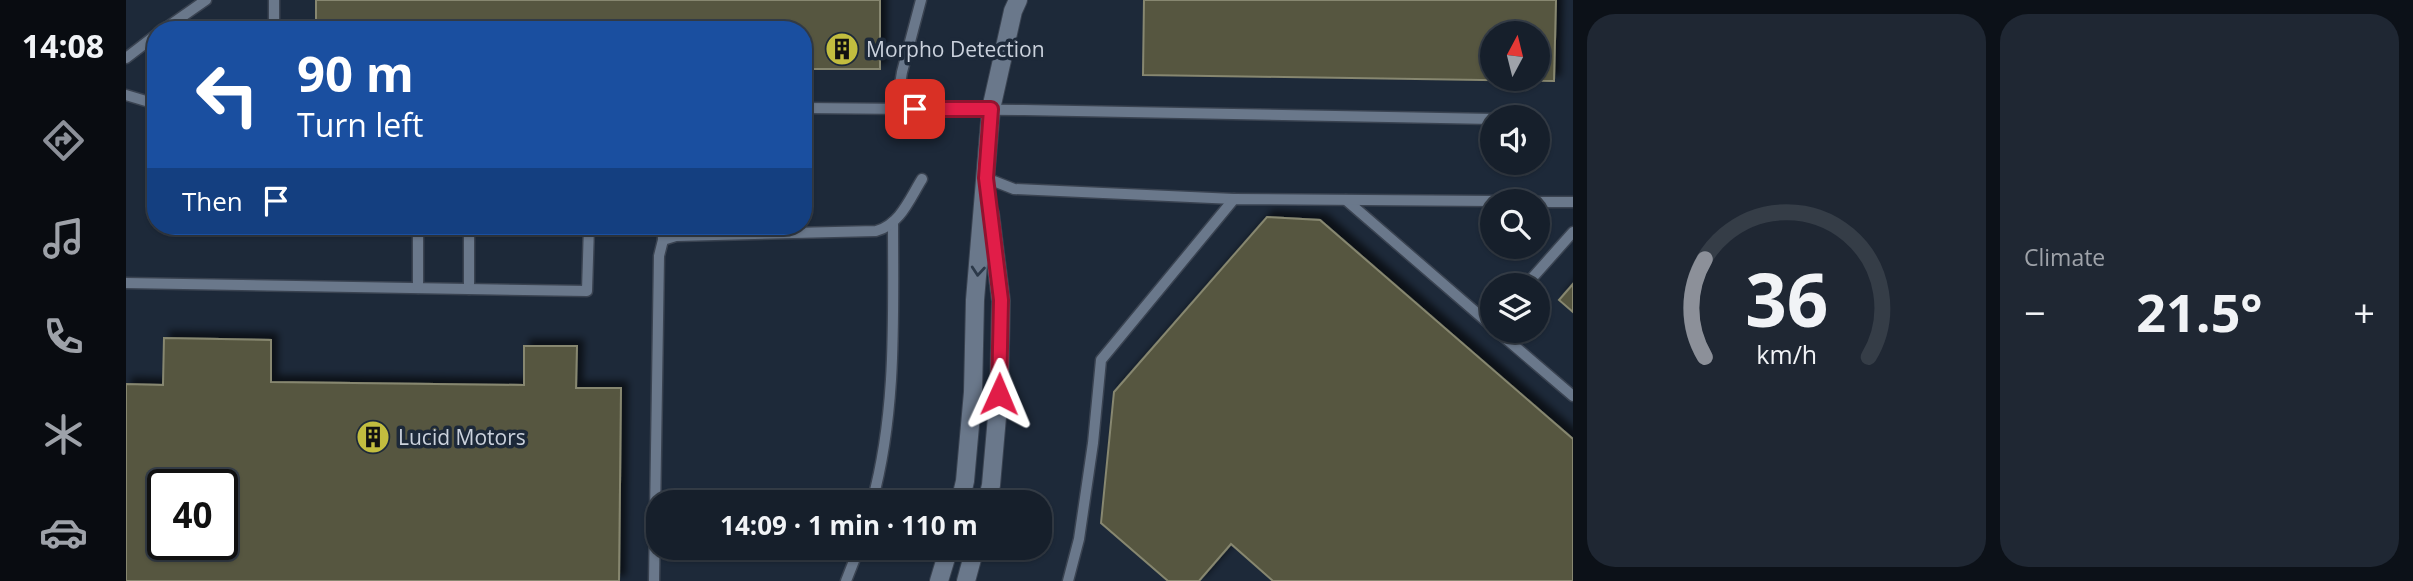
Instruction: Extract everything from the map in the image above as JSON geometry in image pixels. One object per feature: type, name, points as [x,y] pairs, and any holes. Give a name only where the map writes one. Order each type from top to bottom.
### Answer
[{"type":"street","points":[[963,490],[973,392],[975,300],[991,109],[1013,11],[1018,0]]},
{"type":"street","points":[[986,178],[1001,300],[999,394],[990,490]]},
{"type":"street","points":[[939,581],[945,560]]},
{"type":"street","points":[[966,581],[972,560]]},
{"type":"lane","points":[[176,21],[206,0]]},
{"type":"lane","points":[[274,0],[274,21]]},
{"type":"lane","points":[[896,109],[902,72],[921,0]]},
{"type":"lane","points":[[126,58],[147,42]]},
{"type":"lane","points":[[126,94],[147,101]]},
{"type":"lane","points":[[812,108],[1480,119]]},
{"type":"lane","points":[[986,178],[1014,189],[1234,199],[1480,201]]},
{"type":"lane","points":[[812,233],[877,232],[885,229],[899,216],[922,179]]},
{"type":"lane","points":[[1068,581],[1080,539],[1101,360],[1234,199]]},
{"type":"lane","points":[[1346,200],[1480,316]]},
{"type":"lane","points":[[1550,202],[1573,202]]},
{"type":"lane","points":[[875,490],[881,469],[890,396],[893,222]]},
{"type":"lane","points":[[1537,273],[1573,232]]},
{"type":"lane","points":[[126,284],[587,291],[589,235]]},
{"type":"lane","points":[[654,581],[659,256],[663,235]]},
{"type":"lane","points":[[663,240],[676,236],[726,235]]},
{"type":"lane","points":[[469,236],[469,289]]},
{"type":"lane","points":[[418,237],[418,288]]},
{"type":"lane","points":[[1512,343],[1573,396]]},
{"type":"lane","points":[[846,581],[854,560]]},
{"type":"building","name":"Morpho Detection","points":[[316,0],[880,0],[880,69],[812,69],[812,21],[316,21]]},
{"type":"building","points":[[1144,0],[1556,0],[1554,81],[1550,81],[1550,21],[1480,21],[1480,80],[1143,75]]},
{"type":"building","points":[[1267,217],[1320,220],[1573,439],[1573,581],[1273,581],[1231,544],[1199,581],[1168,581],[1101,523],[1114,392]]},
{"type":"building","points":[[1573,284],[1573,312],[1559,300]]},
{"type":"building","name":"Lucid Motors","points":[[164,338],[271,340],[271,382],[524,385],[524,346],[577,346],[576,388],[621,388],[619,581],[126,581],[126,384],[163,385]]},
{"type":"place","name":"Morpho Detection","points":[[842,49]]},
{"type":"place","name":"Lucid Motors","points":[[373,437]]},
{"type":"route","points":[[915,109],[991,109],[986,178],[1001,300],[999,394]]}]
